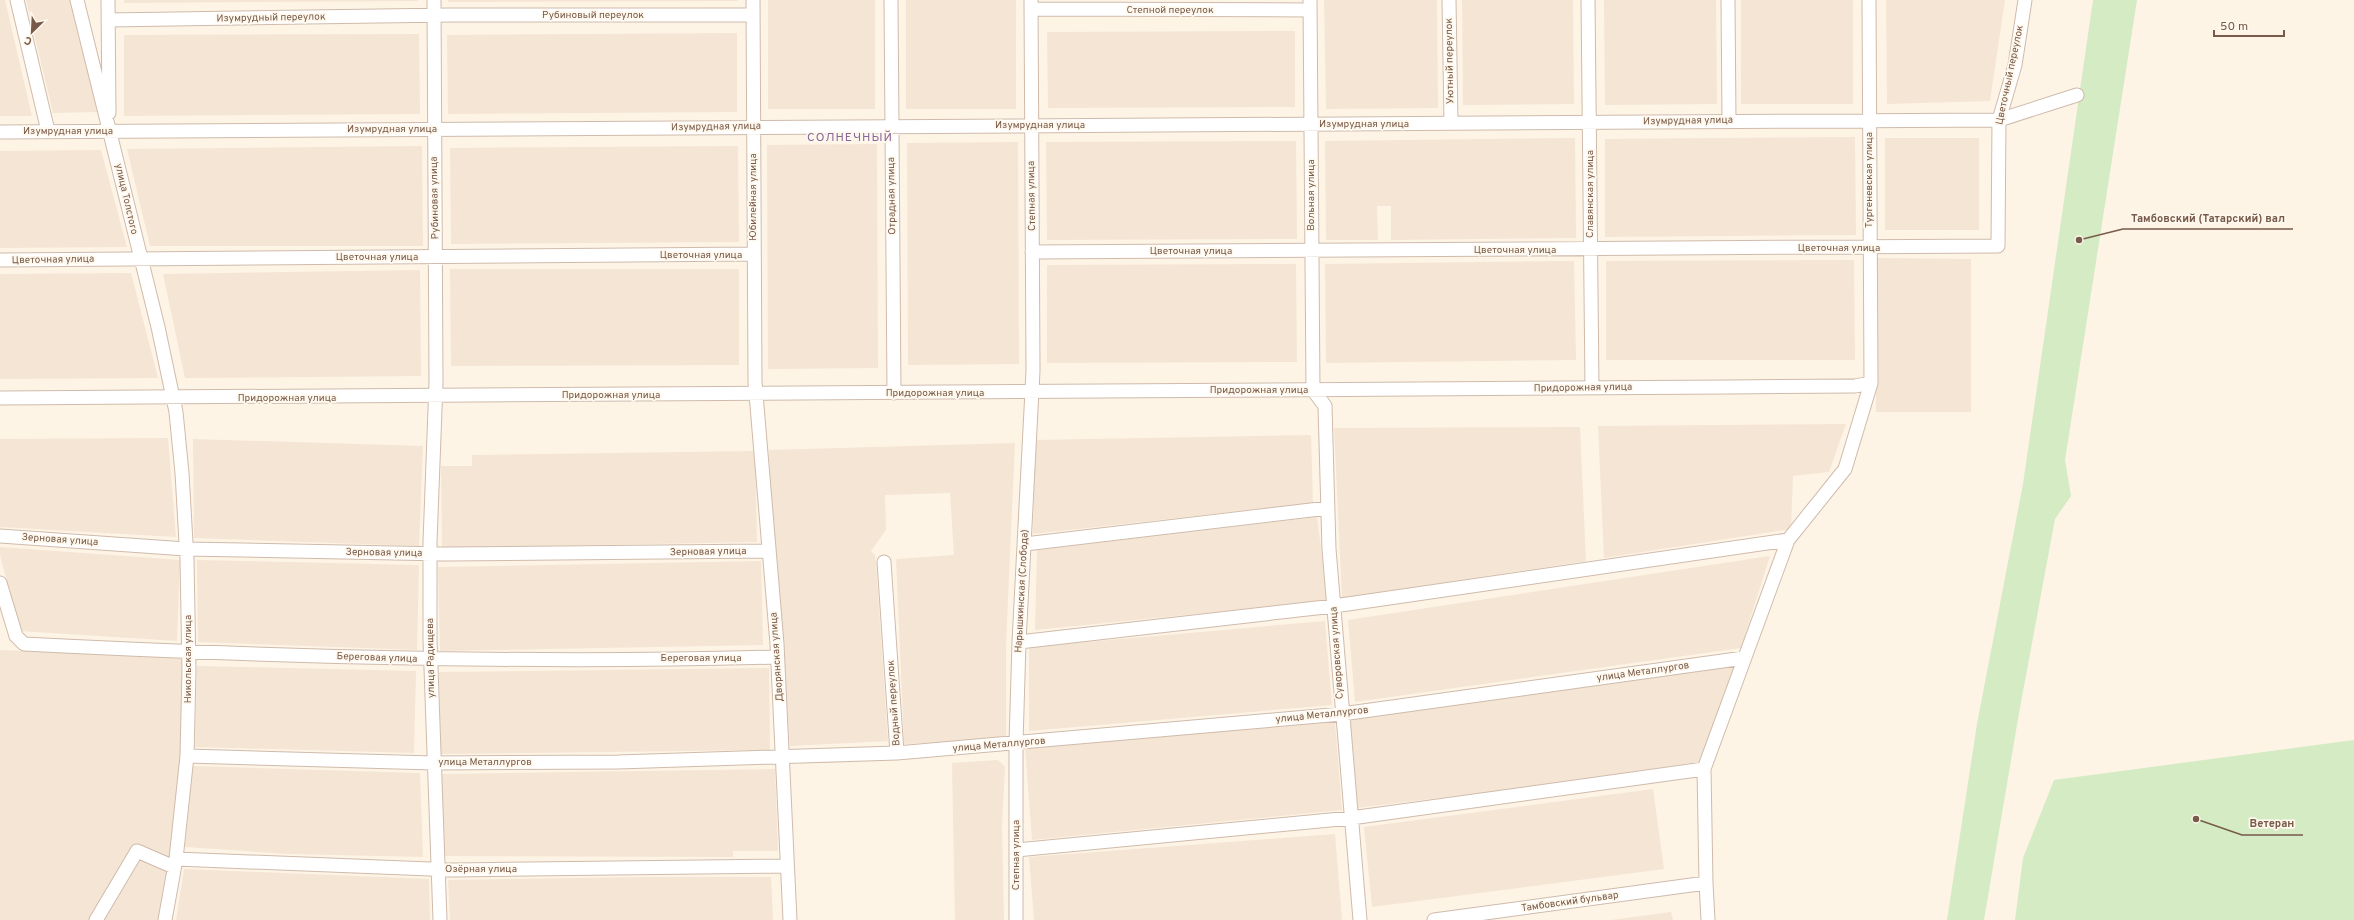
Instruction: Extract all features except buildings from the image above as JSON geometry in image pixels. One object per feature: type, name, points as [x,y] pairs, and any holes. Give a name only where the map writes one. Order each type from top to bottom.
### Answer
[{"type":"street","points":[[17,0],[48,131]]},
{"type":"street","name":"улица Толстого","points":[[77,0],[173,398]]},
{"type":"street","points":[[108,0],[109,131]]},
{"type":"street","name":"Рубиновая улица","points":[[434,0],[436,396]]},
{"type":"street","name":"Юбилейная улица","points":[[753,0],[752,127],[756,394]]},
{"type":"street","name":"Отрадная улица","points":[[891,0],[894,393]]},
{"type":"street","name":"Уютный переулок","points":[[1449,0],[1451,123]]},
{"type":"street","name":"Славянская улица","points":[[1588,0],[1592,388]]},
{"type":"street","points":[[1728,0],[1729,120]]},
{"type":"street","name":"Тургеневская улица","points":[[1704,769],[1788,540],[1845,469],[1871,383],[1869,248],[1869,0]]},
{"type":"street","name":"Цветочный переулок","points":[[1998,246],[1999,120],[2015,65],[2025,0]]},
{"type":"street","name":"Степной переулок","points":[[1031,5],[1310,5]]},
{"type":"street","name":"Степная улица","points":[[1031,5],[1032,392]]},
{"type":"street","name":"Вольная улица","points":[[1310,5],[1313,390]]},
{"type":"street","name":"Рубиновый переулок","points":[[434,16],[752,15]]},
{"type":"street","name":"Изумрудный переулок","points":[[108,20],[434,16]]},
{"type":"street","name":"Изумрудная улица","points":[[0,132],[891,125],[1311,124],[1729,120],[1999,120],[2077,95]]},
{"type":"street","name":"Цветочная улица","points":[[1032,252],[1590,250],[1998,246]]},
{"type":"street","name":"Цветочная улица","points":[[0,260],[753,254]]},
{"type":"street","name":"Придорожная улица","points":[[0,398],[1855,386],[1871,383]]},
{"type":"street","name":"Суворовская улица","points":[[1313,390],[1325,406],[1328,508],[1334,606],[1360,920]]},
{"type":"street","name":"Нарышкинская (Слобода)","points":[[1016,790],[1018,642],[1025,544],[1032,392]]},
{"type":"street","name":"Дворянская улица","points":[[756,394],[777,657],[790,920]]},
{"type":"street","name":"улица Радищева","points":[[436,396],[433,439],[430,554],[433,763],[440,920]]},
{"type":"street","name":"Никольская улица","points":[[165,920],[175,863],[187,756],[188,653],[186,549],[182,473],[173,398]]},
{"type":"street","points":[[1025,544],[1328,508]]},
{"type":"street","name":"Зерновая улица","points":[[0,536],[186,549],[430,554],[601,554],[768,551]]},
{"type":"street","points":[[1018,642],[1334,606],[1788,540]]},
{"type":"street","name":"Водный переулок","points":[[783,757],[898,753],[884,562]]},
{"type":"street","name":"Береговая улица","points":[[0,583],[16,636],[24,644],[188,653],[431,660],[777,657]]},
{"type":"street","name":"улица Металлургов","points":[[898,753],[1016,744],[1342,714],[1744,658]]},
{"type":"street","name":"улица Металлургов","points":[[187,756],[433,763],[625,762],[783,757]]},
{"type":"street","points":[[1016,850],[1352,818],[1704,769],[1708,920]]},
{"type":"street","name":"Степная улица","points":[[1016,790],[1016,920]]},
{"type":"street","points":[[96,920],[137,851],[175,863]]},
{"type":"street","name":"Озёрная улица","points":[[175,863],[438,869],[788,866]]},
{"type":"street","name":"Тамбовский бульвар","points":[[1434,920],[1706,883]]},
{"type":"shaded area","points":[[0,0],[5,0],[32,116],[0,116]]},
{"type":"shaded area","points":[[26,0],[71,0],[98,112],[53,113]]},
{"type":"shaded area","points":[[124,0],[418,0],[418,1],[124,3]]},
{"type":"shaded area","points":[[448,0],[738,0],[738,1],[448,2]]},
{"type":"shaded area","points":[[768,0],[875,0],[875,109],[768,109]]},
{"type":"shaded area","points":[[906,0],[1016,0],[1016,109],[906,109]]},
{"type":"shaded area","points":[[1324,0],[1437,0],[1438,108],[1326,109]]},
{"type":"shaded area","points":[[1462,0],[1573,0],[1574,104],[1463,105]]},
{"type":"shaded area","points":[[1604,0],[1716,0],[1717,104],[1605,105]]},
{"type":"shaded area","points":[[1741,0],[1853,0],[1853,104],[1741,104]]},
{"type":"shaded area","points":[[1886,0],[2005,0],[1990,101],[1887,104]]},
{"type":"shaded area","points":[[1295,31],[1295,107],[1048,108],[1047,32]]},
{"type":"shaded area","points":[[737,33],[737,112],[448,114],[447,35]]},
{"type":"shaded area","points":[[419,34],[420,114],[124,116],[124,35]]},
{"type":"shaded area","points":[[1855,137],[1856,235],[1605,237],[1605,139]]},
{"type":"shaded area","points":[[1575,138],[1576,238],[1391,240],[1391,206],[1377,206],[1378,240],[1326,240],[1325,141]]},
{"type":"shaded area","points":[[1885,138],[1979,138],[1979,230],[1885,230]]},
{"type":"shaded area","points":[[1296,141],[1297,239],[1047,240],[1046,142]]},
{"type":"shaded area","points":[[1018,142],[1019,364],[908,365],[907,143]]},
{"type":"shaded area","points":[[877,144],[878,368],[768,369],[767,145]]},
{"type":"shaded area","points":[[422,146],[423,246],[150,246],[127,149]]},
{"type":"shaded area","points":[[738,146],[739,242],[451,244],[450,148]]},
{"type":"shaded area","points":[[101,150],[127,247],[0,248],[0,151]]},
{"type":"shaded area","points":[[1876,258],[1971,259],[1971,412],[1876,412]]},
{"type":"shaded area","points":[[1854,260],[1855,360],[1606,360],[1606,261]]},
{"type":"shaded area","points":[[1574,261],[1576,360],[1326,363],[1325,264]]},
{"type":"shaded area","points":[[1296,264],[1297,362],[1047,363],[1047,265]]},
{"type":"shaded area","points":[[450,269],[739,269],[739,365],[451,366]]},
{"type":"shaded area","points":[[420,270],[421,376],[185,378],[163,274]]},
{"type":"shaded area","points":[[131,273],[158,378],[0,379],[0,274]]},
{"type":"shaded area","points":[[1846,424],[1829,472],[1793,476],[1791,529],[1604,558],[1598,426]]},
{"type":"shaded area","points":[[1580,427],[1586,561],[1342,598],[1334,428]]},
{"type":"shaded area","points":[[1311,435],[1313,503],[1033,534],[1035,440]]},
{"type":"shaded area","points":[[168,438],[176,537],[0,527],[0,439]]},
{"type":"shaded area","points":[[193,439],[423,446],[419,546],[194,538]]},
{"type":"shaded area","points":[[1015,443],[1006,645],[1006,739],[904,744],[896,559],[954,555],[950,493],[885,495],[886,530],[871,551],[875,555],[876,563],[888,741],[790,746],[771,498],[769,450]]},
{"type":"shaded area","points":[[755,451],[757,542],[442,548],[441,466],[472,466],[472,455]]},
{"type":"shaded area","points":[[1317,517],[1328,601],[1035,630],[1037,550]]},
{"type":"shaded area","points":[[0,547],[180,560],[177,641],[20,631],[0,555]]},
{"type":"shaded area","points":[[1770,556],[1741,648],[1355,702],[1348,620]]},
{"type":"shaded area","points":[[197,560],[419,565],[417,650],[198,642]]},
{"type":"shaded area","points":[[761,561],[763,645],[440,651],[438,567]]},
{"type":"shaded area","points":[[1325,621],[1332,705],[1029,731],[1029,647]]},
{"type":"shaded area","points":[[0,650],[182,657],[184,749],[162,920],[0,920]]},
{"type":"shaded area","points":[[1735,664],[1698,766],[1357,808],[1349,719]]},
{"type":"shaded area","points":[[197,666],[416,671],[414,753],[195,747]]},
{"type":"shaded area","points":[[769,668],[770,750],[441,754],[439,672]]},
{"type":"shaded area","points":[[1335,722],[1342,810],[1032,840],[1025,747]]},
{"type":"shaded area","points":[[998,760],[1005,767],[1002,826],[1004,920],[955,920],[952,763]]},
{"type":"shaded area","points":[[193,766],[420,773],[423,857],[289,854],[185,847]]},
{"type":"shaded area","points":[[775,769],[778,851],[733,851],[733,857],[443,856],[441,774]]},
{"type":"shaded area","points":[[1653,789],[1664,869],[1372,907],[1364,827]]},
{"type":"shaded area","points":[[1335,834],[1342,920],[1034,920],[1029,857]]},
{"type":"shaded area","points":[[184,869],[429,879],[430,920],[176,920]]},
{"type":"shaded area","points":[[771,877],[773,920],[450,920],[448,880]]},
{"type":"shaded area","points":[[1671,912],[1673,920],[1611,920]]},
{"type":"green space","points":[[2093,0],[2137,0],[2065,460],[2071,496],[2055,519],[2019,713],[1984,920],[1947,920],[1977,724],[2023,484]]},
{"type":"green space","points":[[2354,740],[2354,920],[2015,920],[2023,858],[2054,780]]},
{"type":"place","name":"Тамбовский (Татарский) вал","points":[[2079,240]]},
{"type":"place","name":"Ветеран","points":[[2196,819]]},
{"type":"district","name":"СОЛНЕЧНЫЙ","points":[[850,138]]}]
